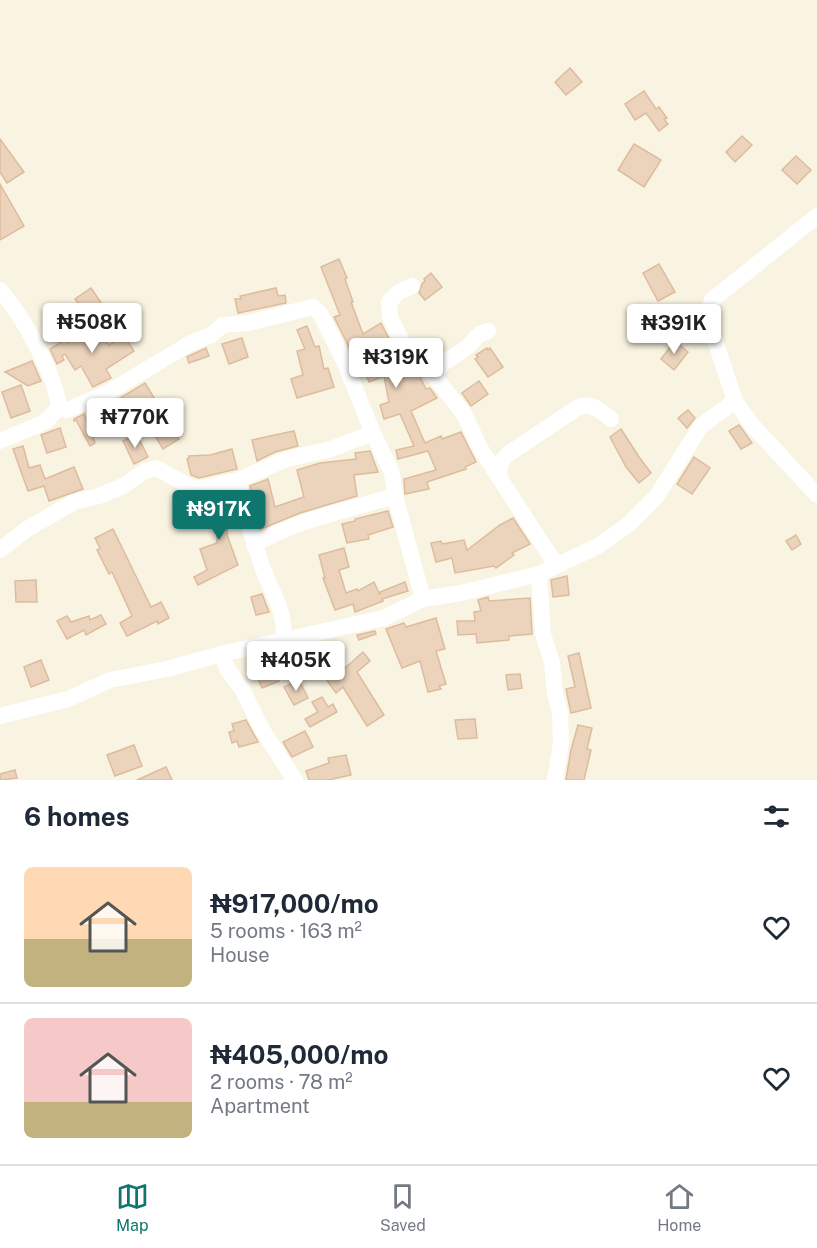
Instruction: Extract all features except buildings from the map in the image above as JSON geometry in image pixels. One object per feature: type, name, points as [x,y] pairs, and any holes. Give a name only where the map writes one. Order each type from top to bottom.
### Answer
[{"type":"street","points":[[817,216],[712,300],[708,319],[735,401],[752,425],[817,495]]},
{"type":"street","points":[[412,286],[399,292],[389,302],[390,317],[407,351],[435,377],[464,414],[480,448],[499,473],[556,565]]},
{"type":"street","points":[[0,290],[20,315],[45,364],[59,408]]},
{"type":"street","points":[[59,408],[67,411],[106,393],[189,344],[211,335],[223,325],[248,323],[313,307],[320,313],[344,359],[373,433],[392,473],[395,496],[423,599]]},
{"type":"street","points":[[435,377],[440,366],[450,357],[466,348],[476,335],[488,331]]},
{"type":"street","points":[[0,716],[68,699],[110,680],[167,669],[221,654],[384,618],[423,599],[461,593],[539,573],[598,546],[629,524],[656,497],[701,426],[735,401]]},
{"type":"street","points":[[499,473],[501,462],[508,454],[585,404],[593,405],[610,419]]},
{"type":"street","points":[[0,441],[45,422],[59,408]]},
{"type":"street","points":[[0,550],[27,529],[74,502],[99,496],[123,486],[145,471],[156,468],[199,489],[238,480],[287,459],[332,449],[373,433]]},
{"type":"street","points":[[238,480],[245,517],[254,545],[274,590],[285,626],[283,641]]},
{"type":"street","points":[[254,545],[270,535],[299,524],[395,496]]},
{"type":"street","points":[[539,573],[543,634],[552,663],[555,693],[560,712],[561,743],[555,780]]},
{"type":"street","points":[[221,654],[263,731],[295,780]]}]
